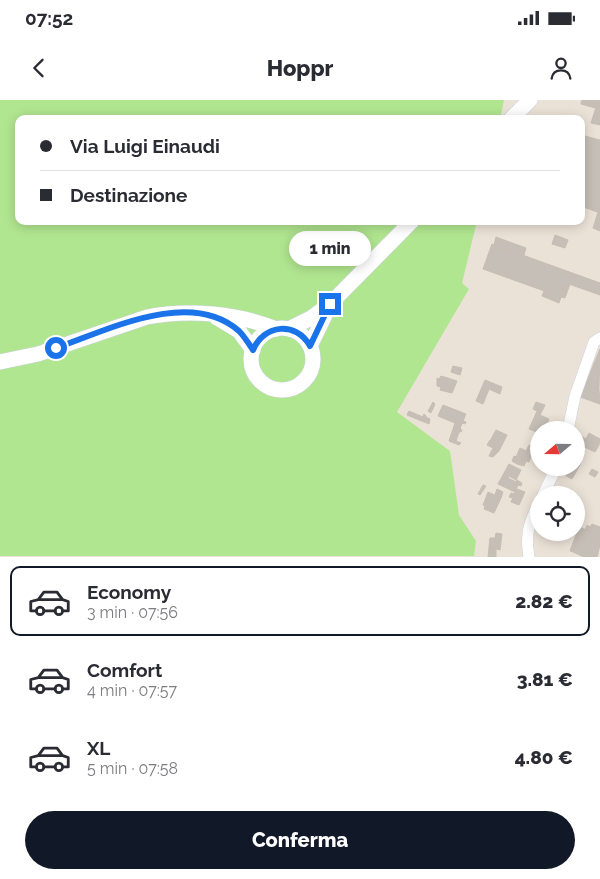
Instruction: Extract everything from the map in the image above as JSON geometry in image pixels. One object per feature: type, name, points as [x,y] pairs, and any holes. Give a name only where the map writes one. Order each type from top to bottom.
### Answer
[{"type":"street","points":[[515,115],[530,100]]},
{"type":"street","points":[[0,362],[38,354],[147,317],[184,312],[242,318],[283,329],[304,337],[312,352],[312,366],[307,378],[296,386],[284,390],[272,388],[258,378],[252,363],[253,350],[259,339],[264,334],[283,329],[311,318],[330,304],[408,225]]},
{"type":"street","points":[[310,346],[330,304]]},
{"type":"street","points":[[212,315],[239,332],[253,350]]},
{"type":"street","points":[[570,421],[575,396],[594,342],[600,338]]},
{"type":"street","points":[[529,556],[527,545],[530,523]]},
{"type":"green space","points":[[0,100],[504,100],[501,115],[15,115],[15,225],[476,225],[462,283],[469,289],[397,412],[450,451],[459,515],[476,541],[474,556],[0,556]]},
{"type":"building","points":[[582,100],[598,101],[595,108],[581,104]]},
{"type":"building","points":[[595,100],[600,100],[600,125],[591,123],[598,101]]},
{"type":"building","points":[[585,136],[600,140],[600,213],[585,207]]},
{"type":"building","points":[[598,212],[600,213],[600,231],[593,228]]},
{"type":"building","points":[[555,235],[568,240],[565,248],[552,244]]},
{"type":"building","points":[[496,237],[526,248],[524,255],[494,245]]},
{"type":"building","points":[[492,244],[600,283],[600,295],[566,283],[559,303],[547,298],[550,293],[483,269]]},
{"type":"building","points":[[566,283],[570,284],[565,298],[561,297]]},
{"type":"building","points":[[544,291],[550,293],[547,298],[542,296]]},
{"type":"building","points":[[600,349],[599,389],[600,404],[580,397]]},
{"type":"building","points":[[453,366],[462,368],[460,375],[451,372]]},
{"type":"building","points":[[441,376],[457,381],[452,393],[440,390],[441,387],[437,386],[437,378],[439,379]]},
{"type":"building","points":[[485,380],[502,387],[500,394],[489,389],[483,404],[476,401]]},
{"type":"building","points":[[433,402],[435,404],[431,413],[428,411]]},
{"type":"building","points":[[536,402],[545,405],[540,415],[549,419],[548,421],[533,421],[537,411],[533,409]]},
{"type":"building","points":[[443,405],[466,414],[463,421],[466,422],[465,424],[462,423],[460,429],[462,430],[459,432],[456,441],[461,443],[459,445],[449,441],[455,423],[438,416]]},
{"type":"building","points":[[409,411],[423,417],[424,414],[430,419],[429,424],[407,415]]},
{"type":"building","points":[[496,430],[507,435],[499,451],[493,448],[495,443],[490,441]]},
{"type":"building","points":[[589,433],[600,439],[599,445],[586,439]]},
{"type":"building","points":[[586,439],[599,445],[595,452],[585,447]]},
{"type":"building","points":[[490,440],[495,443],[493,448],[487,445]]},
{"type":"building","points":[[530,445],[529,462],[516,457],[520,448],[526,451]]},
{"type":"building","points":[[493,448],[499,451],[493,457],[489,456]]},
{"type":"building","points":[[514,456],[520,458],[517,464],[512,461]]},
{"type":"building","points":[[520,458],[526,461],[524,466],[517,464]]},
{"type":"building","points":[[509,464],[521,470],[516,480],[509,476],[508,478],[522,483],[521,486],[518,485],[515,492],[498,484]]},
{"type":"building","points":[[592,469],[598,472],[595,477],[589,474]]},
{"type":"building","points":[[483,485],[486,486],[480,495],[478,494]]},
{"type":"building","points":[[497,489],[503,492],[501,498],[495,495]]},
{"type":"building","points":[[517,489],[525,492],[519,505],[511,502],[513,498],[509,497]]},
{"type":"building","points":[[488,492],[501,498],[494,513],[484,509],[485,506],[483,505]]},
{"type":"building","points":[[592,524],[600,527],[600,545],[594,543],[596,539],[590,537],[592,532],[585,530],[587,525],[590,527]]},
{"type":"building","points":[[585,529],[592,532],[590,537],[596,539],[594,543],[600,545],[597,557],[584,557],[573,552],[577,541],[585,541]]},
{"type":"building","points":[[496,533],[502,534],[500,550],[489,547],[490,538],[495,538]]},
{"type":"building","points":[[574,541],[577,541],[573,552],[570,551]]},
{"type":"building","points":[[489,547],[496,549],[496,557],[488,557]]},
{"type":"route","points":[[56,348],[147,317],[184,312],[212,315],[239,332],[253,350],[264,334],[283,328],[294,331],[304,337],[310,346],[330,304]]}]
